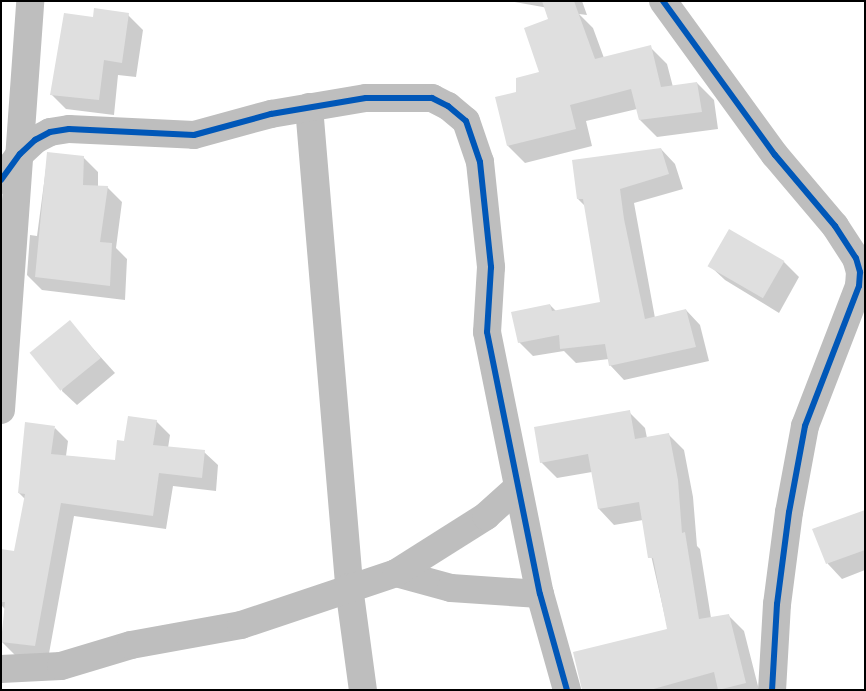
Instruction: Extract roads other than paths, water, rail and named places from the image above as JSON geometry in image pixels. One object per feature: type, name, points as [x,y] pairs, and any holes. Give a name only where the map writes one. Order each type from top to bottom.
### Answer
[{"type":"street","points":[[1,410],[30,1]]},
{"type":"street","points":[[663,1],[774,155],[835,226],[856,258],[860,272],[859,286],[805,426],[788,521],[772,690]]},
{"type":"street","points":[[1,180],[20,154],[50,132],[70,129],[194,135],[271,114],[366,98],[432,98],[448,106],[466,120],[480,162],[491,267],[487,332],[517,488],[540,594],[567,690]]},
{"type":"street","points":[[309,107],[349,587],[363,690]]},
{"type":"street","points":[[1,669],[61,666],[131,645],[241,625],[349,587],[396,573],[486,516],[517,488]]},
{"type":"street","points":[[396,573],[451,588],[540,594]]}]
